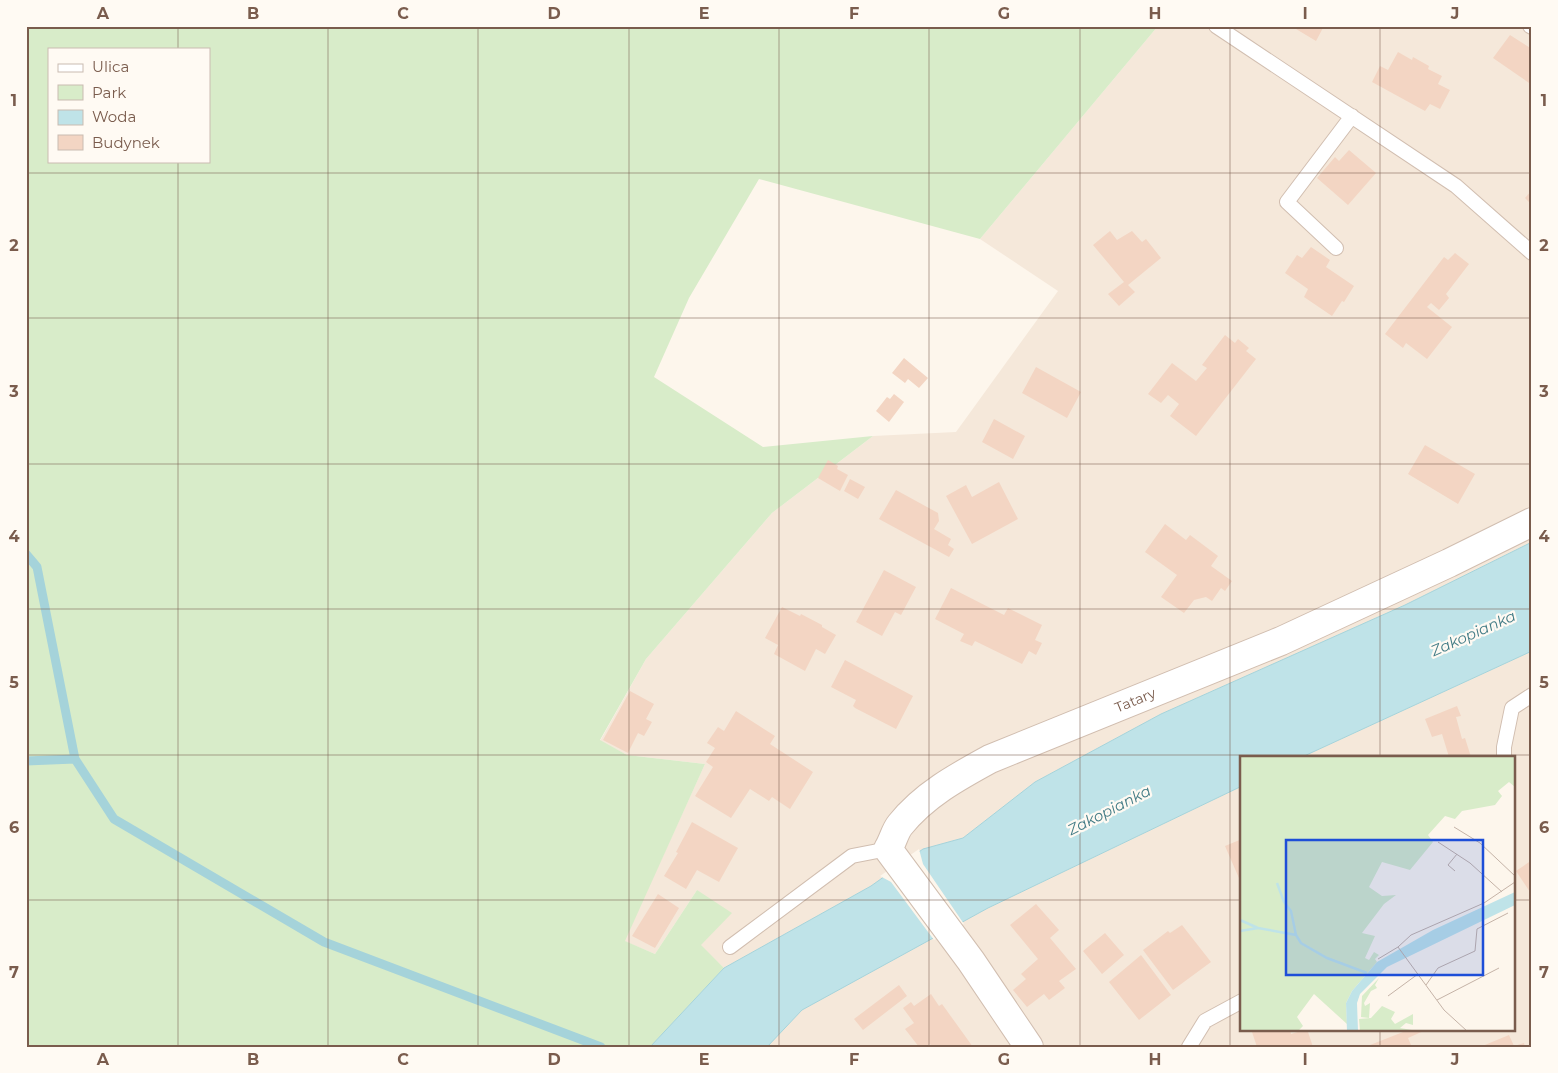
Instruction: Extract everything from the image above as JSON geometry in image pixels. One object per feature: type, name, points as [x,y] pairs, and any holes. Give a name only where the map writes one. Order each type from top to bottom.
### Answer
[{"type":"street","name":"Tatary","points":[[893,856],[894,840],[898,827],[919,804],[962,774],[990,758],[1281,641],[1532,522]]},
{"type":"street","points":[[893,856],[1029,1047]]},
{"type":"lane","points":[[1216,26],[1456,186],[1532,253]]},
{"type":"lane","points":[[1336,248],[1287,202],[1352,116]]},
{"type":"lane","points":[[1504,756],[1512,708],[1532,695]]},
{"type":"lane","points":[[730,947],[852,856],[893,856]]},
{"type":"lane","points":[[1189,1047],[1204,1021],[1240,1002]]},
{"type":"shaded area","points":[[1158,26],[1532,26],[1532,542],[1405,605],[1161,714],[1035,782],[963,838],[923,849],[871,886],[724,968],[700,945],[697,890],[655,954],[624,941],[705,764],[627,755],[600,741],[646,659],[772,513],[873,436],[956,432],[1058,291],[980,239]]},
{"type":"shaded area","points":[[1532,651],[1532,1047],[767,1047],[802,1010],[988,908],[1240,787],[1240,1030],[1516,1030],[1516,756],[1304,756]]},
{"type":"green space","points":[[26,26],[1158,26],[980,239],[759,179],[689,298],[654,377],[763,447],[873,436],[772,513],[646,659],[600,740],[627,755],[705,764],[625,941],[655,954],[697,890],[732,913],[701,945],[724,968],[650,1047],[26,1047]]},
{"type":"water","name":"Zakopianka","points":[[1532,542],[1532,651],[1304,756],[1240,756],[1240,787],[988,908],[802,1010],[767,1047],[650,1047],[724,968],[871,886],[923,849],[963,838],[1035,782],[1161,714],[1405,605]]},
{"type":"pier","points":[[919,849],[923,864],[964,924],[934,940],[891,882],[880,876]]},
{"type":"building","points":[[1291,26],[1324,26],[1316,41]]},
{"type":"building","points":[[1510,35],[1532,49],[1532,85],[1493,58]]},
{"type":"building","points":[[1398,52],[1412,60],[1413,57],[1429,66],[1428,69],[1442,76],[1438,84],[1450,90],[1440,109],[1430,104],[1425,111],[1372,82],[1380,66],[1388,70]]},
{"type":"building","points":[[1349,150],[1376,173],[1348,205],[1317,178],[1335,157],[1339,161]]},
{"type":"building","points":[[1532,190],[1532,205],[1525,198]]},
{"type":"building","points":[[1110,231],[1117,240],[1132,231],[1142,242],[1146,239],[1161,258],[1128,285],[1135,292],[1119,306],[1108,294],[1124,282],[1093,245]]},
{"type":"building","points":[[1311,247],[1330,260],[1326,267],[1354,286],[1332,316],[1304,297],[1308,289],[1285,273],[1297,255],[1302,258]]},
{"type":"building","points":[[1455,253],[1469,264],[1446,294],[1449,298],[1439,310],[1431,303],[1427,307],[1452,327],[1427,359],[1406,343],[1403,348],[1385,334],[1444,257],[1448,260]]},
{"type":"building","points":[[1225,335],[1235,343],[1238,339],[1249,348],[1246,351],[1256,359],[1196,436],[1170,416],[1179,404],[1168,395],[1161,403],[1148,394],[1172,363],[1196,381],[1207,368],[1202,365]]},
{"type":"building","points":[[904,358],[928,378],[919,388],[908,379],[905,383],[892,373]]},
{"type":"building","points":[[1036,367],[1081,392],[1067,418],[1022,393]]},
{"type":"building","points":[[894,394],[904,402],[889,422],[876,411],[887,397],[890,399]]},
{"type":"building","points":[[994,419],[1025,436],[1013,459],[982,442]]},
{"type":"building","points":[[1425,445],[1475,474],[1458,504],[1408,474]]},
{"type":"building","points":[[828,460],[838,466],[837,469],[848,475],[840,491],[818,478]]},
{"type":"building","points":[[850,479],[865,487],[858,499],[844,491]]},
{"type":"building","points":[[999,482],[1018,519],[972,544],[946,496],[966,485],[972,497]]},
{"type":"building","points":[[896,490],[938,513],[939,521],[934,529],[951,539],[948,545],[954,549],[949,557],[879,519]]},
{"type":"building","points":[[1165,524],[1186,540],[1190,535],[1218,556],[1211,566],[1232,581],[1225,591],[1221,588],[1212,601],[1206,597],[1194,600],[1184,613],[1161,597],[1177,575],[1145,552]]},
{"type":"building","points":[[884,570],[916,587],[901,615],[895,612],[882,636],[856,622]]},
{"type":"building","points":[[951,588],[1004,615],[1008,608],[1042,625],[1035,640],[1042,643],[1036,655],[1029,651],[1022,664],[975,641],[972,646],[960,641],[964,634],[935,619]]},
{"type":"building","points":[[782,607],[800,616],[801,614],[836,635],[825,654],[816,649],[805,671],[774,654],[778,645],[765,638]]},
{"type":"building","points":[[845,660],[913,696],[896,729],[855,708],[853,706],[856,700],[831,687]]},
{"type":"building","points":[[630,691],[654,704],[646,719],[652,722],[644,736],[638,733],[628,753],[603,740]]},
{"type":"building","points":[[1457,706],[1461,716],[1456,717],[1462,739],[1465,738],[1471,756],[1449,756],[1442,734],[1432,737],[1425,719]]},
{"type":"building","points":[[736,711],[775,736],[770,744],[813,772],[790,809],[772,797],[769,801],[750,789],[731,818],[695,796],[713,767],[706,762],[715,748],[707,743],[718,727],[724,731]]},
{"type":"building","points":[[692,822],[738,848],[719,882],[697,870],[686,889],[664,876],[678,853],[676,852]]},
{"type":"building","points":[[1240,840],[1240,880],[1225,846]]},
{"type":"building","points":[[1532,860],[1532,895],[1516,871]]},
{"type":"building","points":[[658,894],[679,908],[655,948],[632,936]]},
{"type":"building","points":[[1036,904],[1059,930],[1050,938],[1076,969],[1059,981],[1065,988],[1049,1000],[1044,994],[1027,1007],[1013,990],[1026,979],[1021,974],[1038,959],[1010,925]]},
{"type":"building","points":[[1182,925],[1211,962],[1173,990],[1143,950],[1168,931],[1170,933]]},
{"type":"building","points":[[1105,933],[1124,955],[1102,974],[1083,951]]},
{"type":"building","points":[[1141,955],[1171,995],[1139,1020],[1109,982]]},
{"type":"building","points":[[899,985],[907,996],[863,1030],[854,1019]]},
{"type":"building","points":[[931,994],[939,1006],[942,1004],[973,1047],[932,1047],[930,1044],[926,1047],[919,1047],[905,1029],[914,1023],[903,1008],[911,1002],[914,1006]]},
{"type":"building","points":[[1251,1030],[1290,1030],[1291,1034],[1307,1030],[1313,1047],[1257,1047]]},
{"type":"building","points":[[1402,1030],[1426,1030],[1408,1038],[1411,1045],[1406,1047],[1365,1047],[1403,1032]]},
{"type":"building","points":[[1509,1035],[1514,1046],[1524,1043],[1525,1047],[1480,1047]]},
{"type":"waterway","points":[[26,554],[37,567],[75,759]]},
{"type":"waterway","points":[[26,761],[75,759],[114,819],[324,942],[601,1047]]}]
